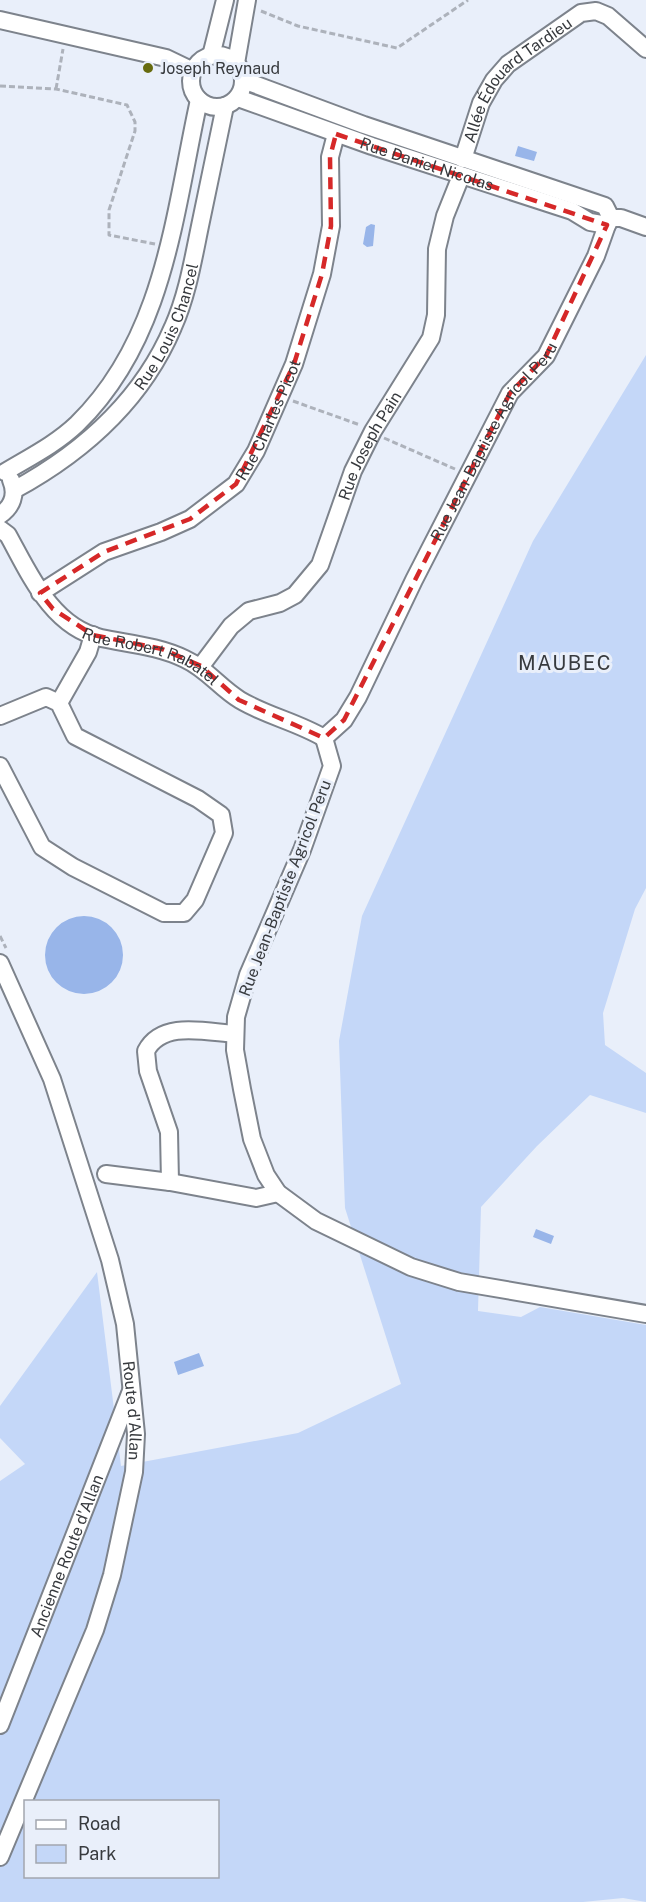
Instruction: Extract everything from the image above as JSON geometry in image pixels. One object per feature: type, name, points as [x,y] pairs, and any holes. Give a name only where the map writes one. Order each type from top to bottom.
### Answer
[{"type":"street","points":[[211,56],[225,0]]},
{"type":"street","points":[[246,2],[236,63],[243,80],[364,125],[462,167]]},
{"type":"street","name":"Allée Édouard Tardieu","points":[[462,167],[481,103],[494,80],[508,64],[581,13],[596,11],[608,16],[646,49]]},
{"type":"street","points":[[0,20],[166,58],[193,70]]},
{"type":"street","points":[[236,63],[224,56],[202,59],[193,70],[191,86],[199,100],[211,107],[231,102],[243,80]]},
{"type":"street","name":"Rue Louis Chancel","points":[[3,470],[53,444],[76,425],[116,378],[130,356],[145,322],[168,247],[199,100]]},
{"type":"street","name":"Rue Daniel Nicolas","points":[[231,102],[336,134],[462,167],[572,211],[590,222],[609,221]]},
{"type":"street","name":"Rue Louis Chancel","points":[[14,490],[55,467],[94,435],[122,409],[150,370],[173,327],[190,274],[231,102]]},
{"type":"street","name":"Rue Charles Picot","points":[[40,593],[104,552],[190,519],[236,484],[256,451],[294,364],[324,265],[331,226],[330,157],[336,134]]},
{"type":"street","name":"Rue Joseph Pain","points":[[201,666],[231,626],[249,611],[280,603],[295,595],[321,565],[353,471],[373,431],[431,338],[436,315],[436,249],[462,167]]},
{"type":"street","points":[[609,221],[621,218],[646,227]]},
{"type":"street","name":"Rue Jean-Baptiste Agricol Peru","points":[[609,221],[596,256],[546,356],[510,393],[419,570],[358,697],[344,720],[324,738],[332,766],[302,850],[248,975],[236,1017],[235,1050],[252,1139],[266,1175],[278,1193],[316,1221],[411,1267],[459,1282],[646,1314]]},
{"type":"street","points":[[3,470],[14,490],[13,498],[3,513]]},
{"type":"street","name":"Rue Robert Rabatel","points":[[3,513],[4,532],[40,593],[53,609],[93,635],[162,649],[201,666],[239,700],[301,724],[324,738]]},
{"type":"street","points":[[59,704],[87,652],[93,635]]},
{"type":"street","points":[[0,716],[46,697],[59,704],[75,736],[198,800],[221,815],[224,833],[195,900],[184,914],[164,914],[73,867],[42,847],[0,766]]},
{"type":"street","name":"Route d'Allan","points":[[0,963],[37,1041],[66,1118],[110,1260],[124,1324],[136,1434],[134,1473],[112,1575],[95,1630],[0,1857]]},
{"type":"street","points":[[170,1182],[169,1132],[148,1071],[146,1051],[156,1036],[168,1031],[235,1034]]},
{"type":"street","points":[[106,1174],[170,1182],[256,1198],[278,1193]]},
{"type":"street","name":"Ancienne Route d'Allan","points":[[0,1725],[132,1388]]},
{"type":"path","points":[[246,2],[298,26],[397,48],[468,0]]},
{"type":"path","points":[[56,89],[65,36]]},
{"type":"path","points":[[0,86],[56,89],[127,105],[135,122],[135,131],[109,210],[109,235],[168,247]]},
{"type":"highlighted area","points":[[336,134],[607,225],[546,356],[510,393],[344,720],[324,738],[239,700],[201,666],[162,649],[93,635],[53,609],[40,593],[104,552],[190,519],[236,484],[294,364],[322,274],[331,226],[330,157]]},
{"type":"green space","points":[[646,355],[646,888],[635,909],[603,1013],[605,1045],[646,1073],[646,1113],[590,1095],[537,1146],[481,1207],[478,1311],[521,1317],[540,1307],[646,1325],[646,1902],[623,1898],[583,1902],[0,1902],[0,1481],[25,1464],[0,1438],[0,1406],[97,1272],[121,1466],[298,1433],[401,1384],[345,1208],[339,1041],[362,916],[533,541]]},
{"type":"shaded area","points":[[518,146],[537,152],[534,161],[515,156]]},
{"type":"shaded area","points":[[371,224],[375,225],[373,246],[367,247],[363,244],[366,227]]},
{"type":"shaded area","points":[[84,916],[99,919],[111,928],[120,940],[123,955],[120,970],[111,982],[99,991],[84,994],[69,991],[57,982],[48,970],[45,955],[48,940],[57,928],[69,919]]},
{"type":"shaded area","points":[[536,1229],[554,1236],[551,1244],[533,1237]]},
{"type":"shaded area","points":[[199,1353],[204,1366],[178,1375],[174,1362]]},
{"type":"place","name":"Joseph Reynaud","points":[[148,68]]},
{"type":"district","name":"MAUBEC","points":[[565,663]]}]
